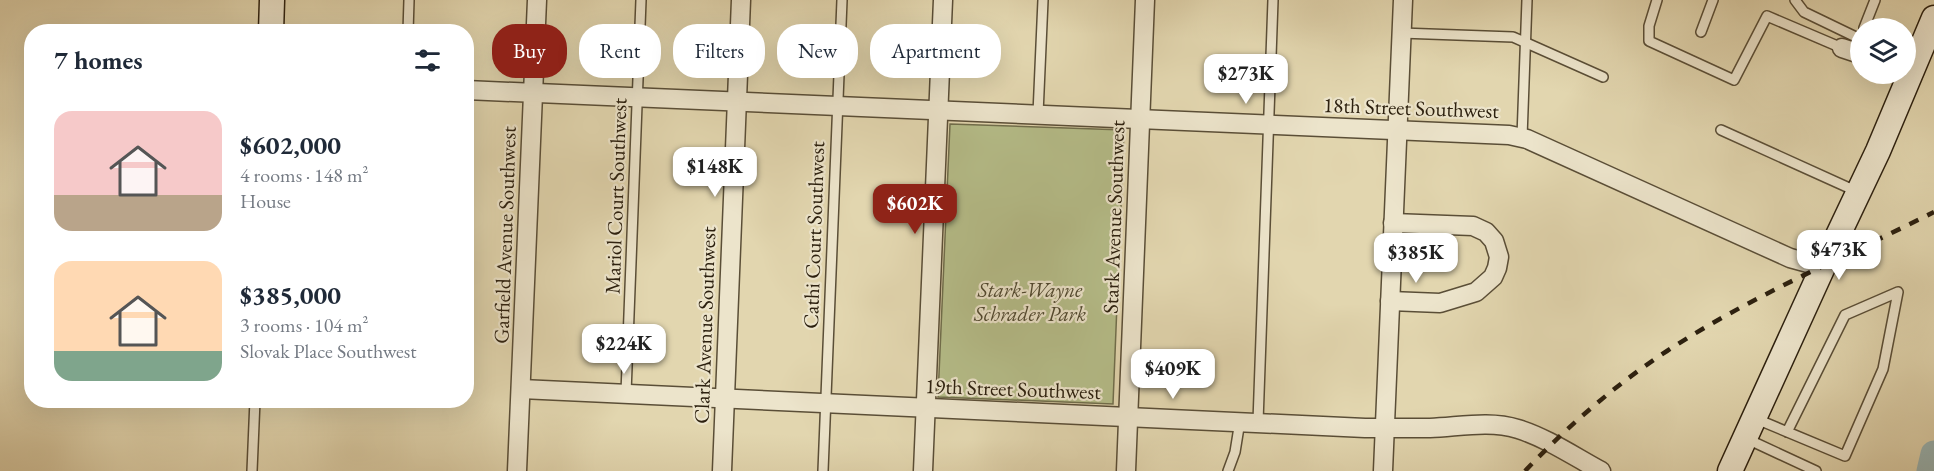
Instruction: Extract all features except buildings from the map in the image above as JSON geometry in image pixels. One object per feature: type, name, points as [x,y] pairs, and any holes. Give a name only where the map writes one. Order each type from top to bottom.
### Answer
[{"type":"main road","points":[[271,24],[272,0]]},
{"type":"main road","points":[[1730,471],[1858,192],[1917,72],[1934,18]]},
{"type":"street","name":"Garfield Avenue Southwest","points":[[518,471],[537,0]]},
{"type":"street","name":"Clark Avenue Southwest","points":[[722,471],[741,0]]},
{"type":"street","points":[[923,471],[943,0]]},
{"type":"street","name":"Stark Avenue Southwest","points":[[1126,471],[1145,0]]},
{"type":"street","points":[[1383,471],[1403,0]]},
{"type":"street","points":[[1842,48],[1850,51]]},
{"type":"street","name":"18th Street Southwest","points":[[474,90],[1509,135],[1522,137],[1790,258],[1823,267]]},
{"type":"street","points":[[1390,301],[1440,303],[1476,292],[1489,282],[1497,268],[1499,257],[1497,245],[1486,232],[1473,226],[1393,223]]},
{"type":"street","name":"19th Street Southwest","points":[[521,389],[1385,428],[1431,428],[1474,424],[1507,426],[1534,435],[1570,463],[1601,471]]},
{"type":"lane","points":[[408,24],[409,0]]},
{"type":"lane","name":"Mariol Court Southwest","points":[[626,393],[641,0]]},
{"type":"lane","name":"Cathi Court Southwest","points":[[823,471],[842,0]]},
{"type":"lane","points":[[1038,114],[1043,0]]},
{"type":"lane","points":[[1258,422],[1273,0]]},
{"type":"lane","points":[[1522,137],[1527,0]]},
{"type":"lane","points":[[1657,0],[1648,41],[1734,80],[1767,16],[1842,48]]},
{"type":"lane","points":[[1701,32],[1713,0]]},
{"type":"lane","points":[[1796,0],[1804,12],[1850,34]]},
{"type":"lane","points":[[1868,18],[1875,0]]},
{"type":"lane","points":[[1401,33],[1514,37],[1603,77]]},
{"type":"lane","points":[[1721,130],[1858,192]]},
{"type":"lane","points":[[1750,428],[1787,432],[1845,456],[1882,369],[1898,292],[1845,315],[1787,432]]},
{"type":"lane","points":[[252,471],[255,408]]},
{"type":"lane","points":[[1228,471],[1235,452],[1240,421]]},
{"type":"lane","points":[[1750,428],[1816,471]]},
{"type":"green space","name":"Stark-Wayne Schrader Park","points":[[950,124],[1124,130],[1113,404],[938,397]]},
{"type":"waterway","points":[[1930,471],[1934,454]]},
{"type":"railway","points":[[1525,471],[1593,407],[1667,351],[1732,312],[1934,212]]}]
